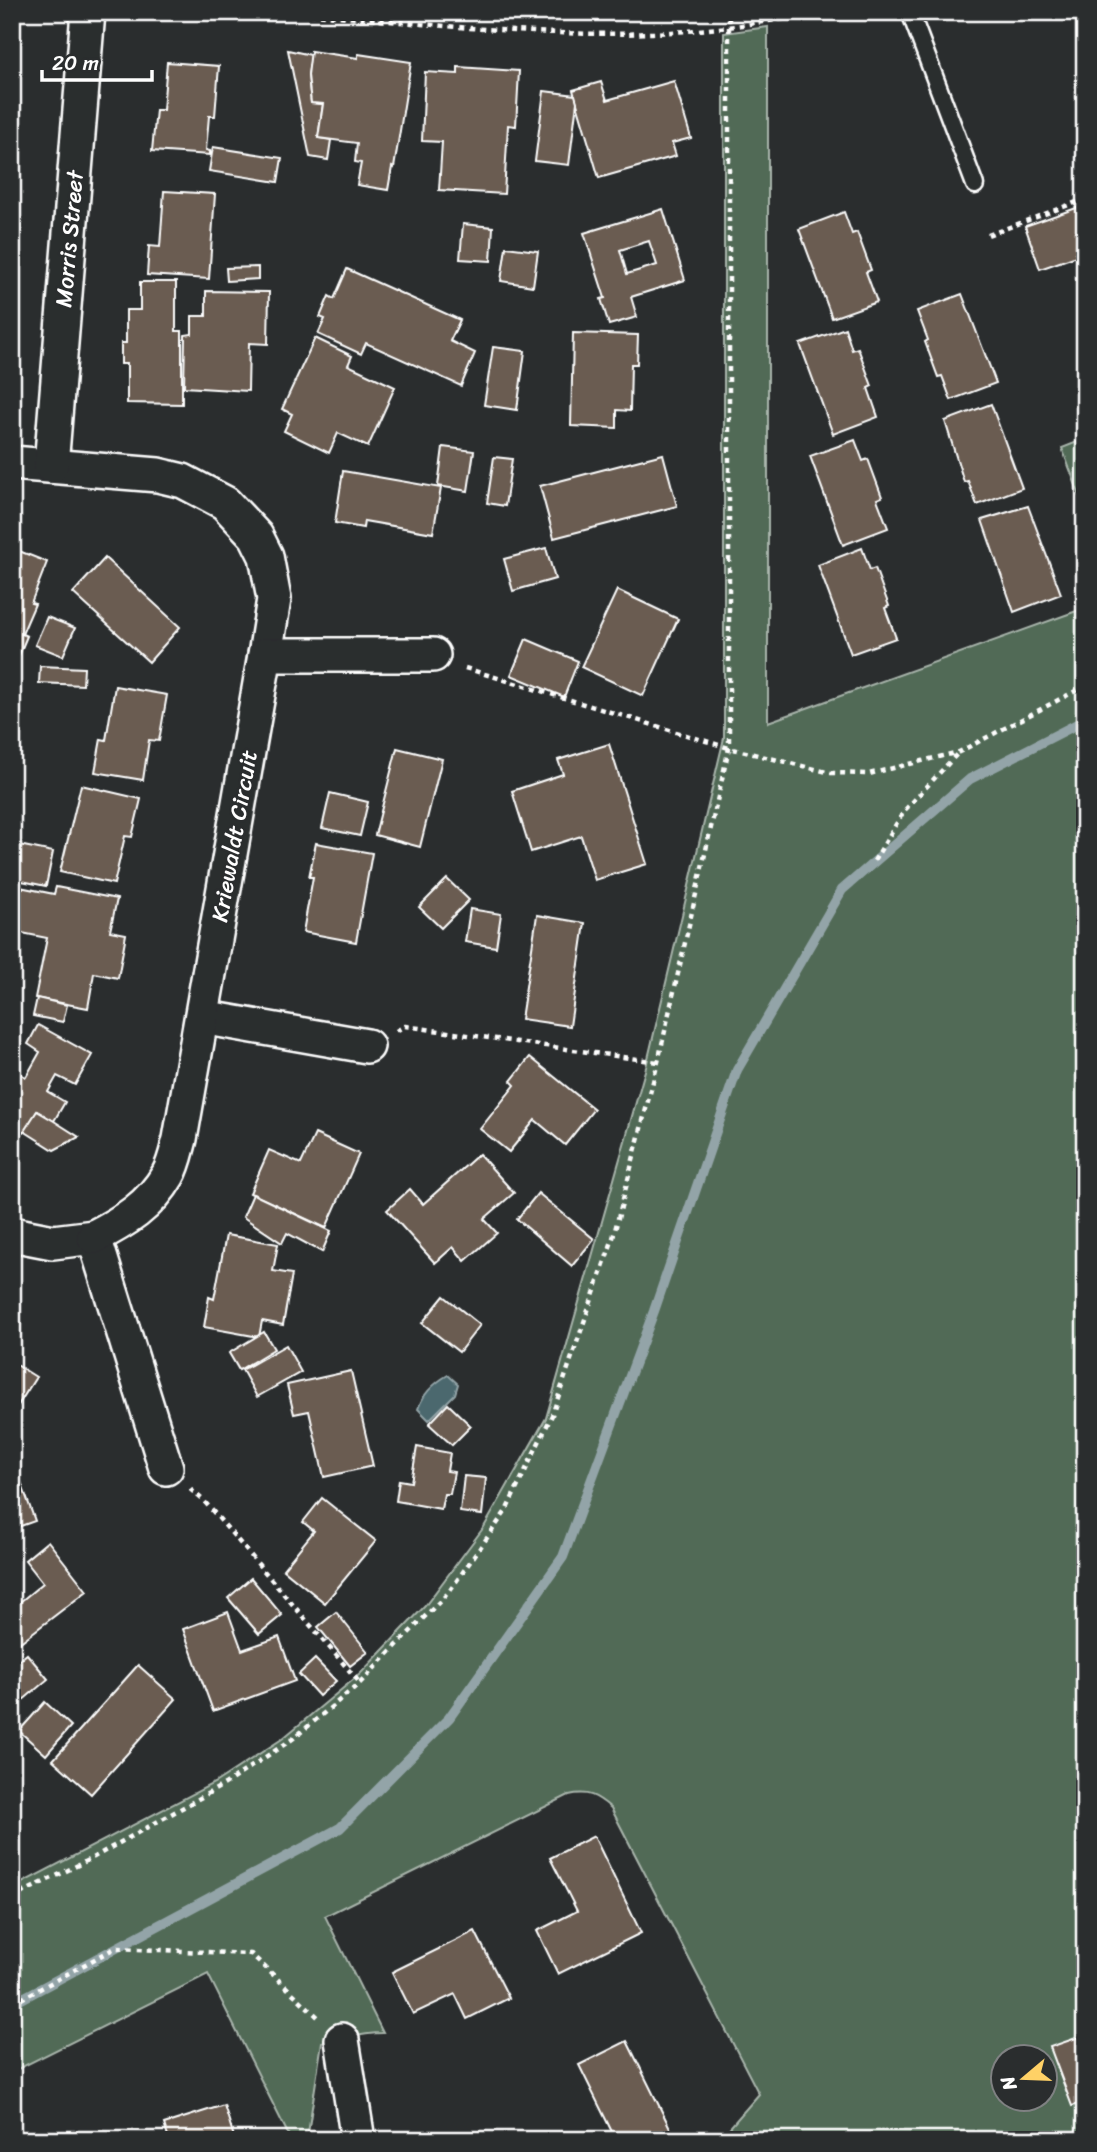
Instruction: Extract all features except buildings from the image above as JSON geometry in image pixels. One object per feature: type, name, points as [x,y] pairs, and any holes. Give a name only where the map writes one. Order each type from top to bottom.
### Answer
[{"type":"street","name":"Morris Street","points":[[51,466],[88,12]]},
{"type":"street","name":"Kriewaldt Circuit","points":[[12,463],[158,475],[183,481],[225,503],[256,536],[266,556],[274,599],[180,1139],[170,1174],[146,1205],[131,1218],[94,1237],[53,1242],[12,1234]]},
{"type":"street","points":[[265,655],[433,654]]},
{"type":"street","points":[[202,1017],[367,1046]]},
{"type":"street","points":[[94,1237],[166,1468]]},
{"type":"street","points":[[342,2040],[358,2140]]},
{"type":"lane","points":[[910,12],[975,185]]},
{"type":"path","points":[[290,12],[546,32],[640,35],[729,28],[820,12]]},
{"type":"path","points":[[12,1898],[225,1784],[294,1738],[360,1683],[449,1593],[506,1511],[552,1415],[613,1238],[658,1062],[729,748],[729,12]]},
{"type":"path","points":[[988,235],[1085,199]]},
{"type":"path","points":[[433,654],[473,671],[729,748],[831,773],[869,774],[960,752],[1085,686]]},
{"type":"path","points":[[874,861],[904,811],[960,752]]},
{"type":"path","points":[[367,1046],[405,1026],[658,1062]]},
{"type":"path","points":[[166,1468],[204,1501],[360,1683]]},
{"type":"path","points":[[12,2004],[115,1948],[251,1954],[342,2040]]},
{"type":"green space","points":[[768,27],[768,722],[1085,608],[1085,2140],[719,2140],[759,2094],[611,1808],[587,1794],[569,1795],[325,1916],[383,2033],[322,2042],[307,2140],[291,2140],[208,1974],[12,2072],[12,1888],[216,1782],[282,1739],[360,1674],[425,1606],[484,1527],[546,1418],[646,1067],[724,738],[724,33]]},
{"type":"green space","points":[[1085,439],[1085,510],[1062,448]]},
{"type":"water","points":[[448,1375],[458,1384],[455,1394],[429,1420],[418,1409],[420,1404],[430,1389]]},
{"type":"waterway","points":[[12,2004],[340,1828],[449,1718],[563,1557],[654,1311],[737,1070],[842,890],[970,779],[1085,720]]}]
